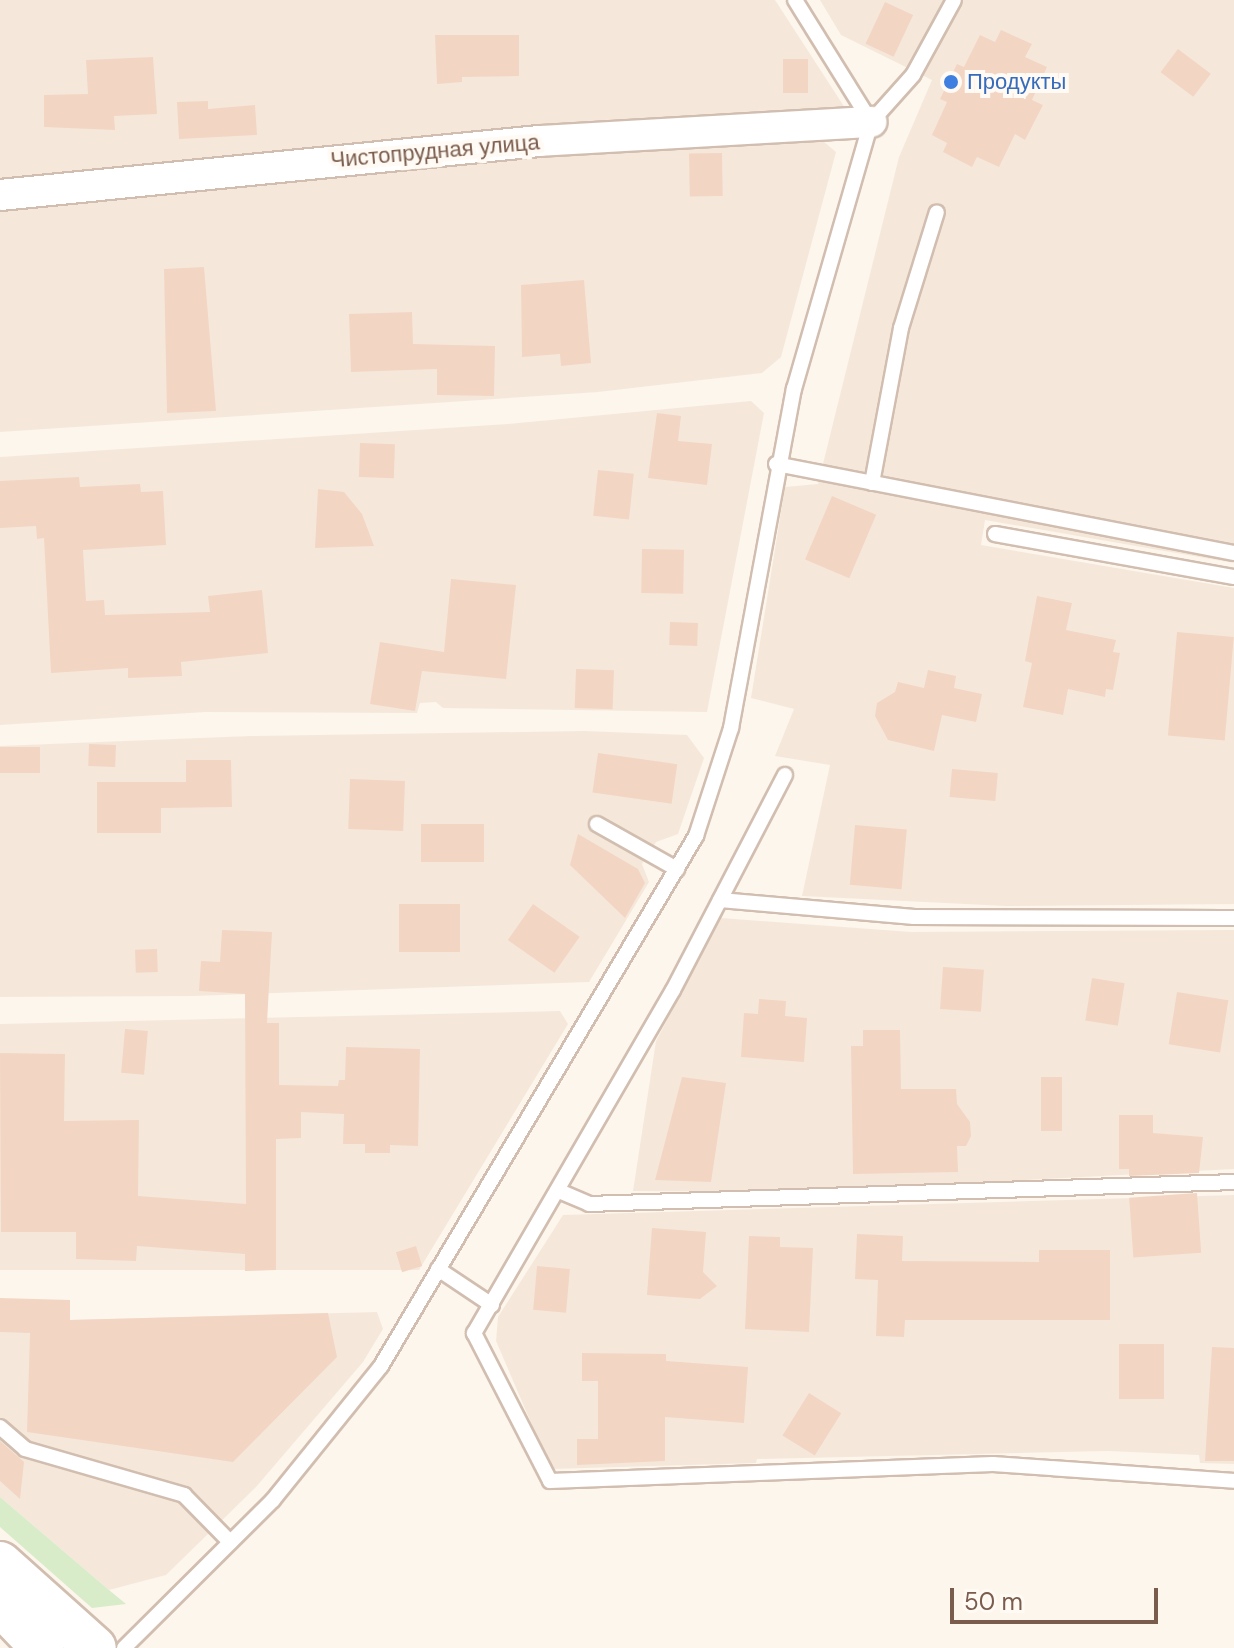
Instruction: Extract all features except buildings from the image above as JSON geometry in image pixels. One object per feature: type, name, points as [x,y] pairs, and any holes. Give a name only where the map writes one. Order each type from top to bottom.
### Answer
[{"type":"main road","points":[[0,1563],[95,1648]]},
{"type":"main road","points":[[0,1604],[42,1648]]},
{"type":"street","name":"Чистопрудная улица","points":[[0,195],[539,141],[871,122]]},
{"type":"lane","points":[[795,0],[871,122]]},
{"type":"lane","points":[[124,1648],[273,1500],[381,1366],[696,836],[731,728],[776,464],[871,122],[913,75],[954,0]]},
{"type":"lane","points":[[872,483],[901,328],[937,212]]},
{"type":"lane","points":[[776,464],[1234,553]]},
{"type":"lane","points":[[995,534],[1234,577]]},
{"type":"lane","points":[[785,775],[720,900],[559,1191],[474,1333],[550,1481],[993,1464],[1234,1481]]},
{"type":"lane","points":[[597,824],[677,869]]},
{"type":"lane","points":[[720,900],[914,917],[1234,918]]},
{"type":"lane","points":[[559,1191],[589,1204],[619,1204],[1234,1182]]},
{"type":"lane","points":[[438,1269],[492,1305]]},
{"type":"lane","points":[[0,1427],[25,1449],[184,1495],[230,1542]]},
{"type":"shaded area","points":[[0,0],[775,0],[847,111],[605,120],[400,140],[0,195]]},
{"type":"shaded area","points":[[820,0],[1234,0],[1234,563],[985,520],[981,545],[1234,588],[1234,904],[1006,906],[802,896],[830,765],[775,756],[794,709],[751,698],[785,487],[818,484],[899,157],[932,80],[841,35]]},
{"type":"shaded area","points":[[817,136],[836,152],[781,357],[762,373],[598,392],[0,432],[0,204],[525,156]]},
{"type":"shaded area","points":[[751,401],[764,413],[707,712],[443,708],[436,702],[420,703],[417,713],[205,712],[0,725],[0,457],[508,424]]},
{"type":"shaded area","points":[[584,731],[687,735],[704,758],[678,834],[656,842],[642,864],[649,882],[589,982],[194,996],[0,997],[0,746],[250,736]]},
{"type":"shaded area","points":[[721,918],[911,932],[1234,930],[1234,1169],[800,1192],[633,1191],[656,1041]]},
{"type":"shaded area","points":[[560,1011],[568,1024],[419,1270],[0,1270],[0,1024]]},
{"type":"shaded area","points":[[1234,1195],[1234,1464],[1200,1463],[1199,1455],[1108,1451],[757,1459],[756,1463],[551,1469],[496,1341],[498,1317],[563,1215]]},
{"type":"shaded area","points":[[0,1298],[70,1320],[377,1312],[383,1329],[363,1362],[256,1487],[166,1575],[109,1590],[0,1497]]},
{"type":"green space","points":[[0,1497],[126,1604],[92,1608],[0,1527]]},
{"type":"place","name":"Продукты","points":[[951,82]]}]
